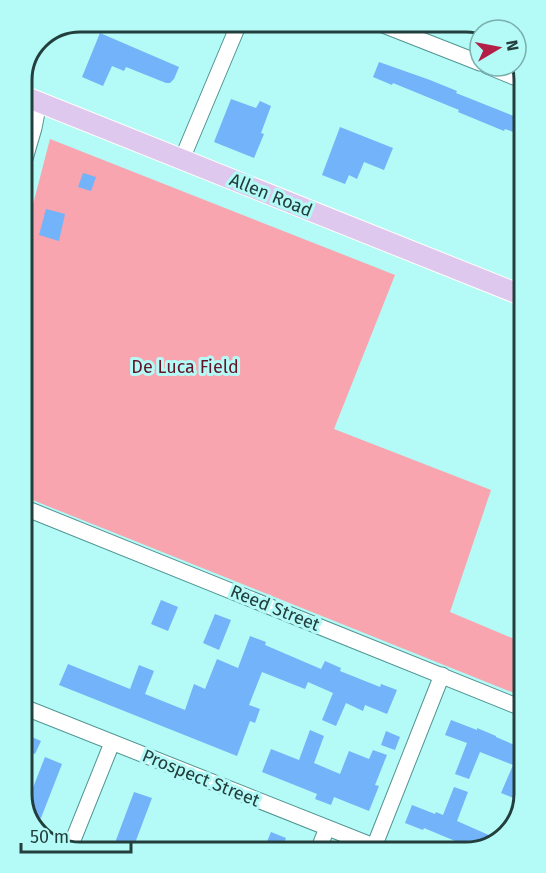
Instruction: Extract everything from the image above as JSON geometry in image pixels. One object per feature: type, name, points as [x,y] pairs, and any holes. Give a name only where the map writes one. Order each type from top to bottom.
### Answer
[{"type":"main road","name":"Allen Road","points":[[32,100],[514,292]]},
{"type":"street","points":[[182,159],[235,32]]},
{"type":"street","points":[[402,32],[468,58]]},
{"type":"street","points":[[32,114],[34,128],[32,135]]},
{"type":"street","name":"Reed Street","points":[[32,511],[514,704]]},
{"type":"street","points":[[377,842],[442,675]]},
{"type":"street","name":"Prospect Street","points":[[32,710],[362,842]]},
{"type":"street","points":[[73,840],[112,743]]},
{"type":"street","points":[[322,842],[327,828]]},
{"type":"green space","name":"De Luca Field","points":[[50,139],[395,275],[334,429],[491,490],[450,612],[514,639],[514,693],[32,500],[32,208]]},
{"type":"building","points":[[100,33],[179,67],[174,79],[166,83],[126,67],[124,71],[112,66],[103,86],[82,77]]},
{"type":"building","points":[[379,62],[430,80],[514,116],[514,132],[505,129],[504,131],[458,112],[459,110],[373,77]]},
{"type":"building","points":[[231,99],[256,108],[260,101],[271,106],[261,133],[264,134],[254,158],[214,142]]},
{"type":"building","points":[[340,127],[393,148],[384,170],[364,162],[357,179],[349,175],[345,184],[322,175]]},
{"type":"building","points":[[83,173],[96,177],[91,191],[78,187]]},
{"type":"building","points":[[46,209],[65,214],[59,241],[39,235]]},
{"type":"building","points":[[161,600],[178,607],[168,631],[151,624]]},
{"type":"building","points":[[215,614],[231,620],[219,650],[203,643]]},
{"type":"building","points":[[250,636],[266,642],[265,645],[321,669],[325,661],[341,668],[340,671],[380,687],[381,684],[397,690],[387,714],[365,705],[363,711],[346,703],[336,726],[322,720],[333,693],[308,682],[305,689],[262,672],[249,705],[260,709],[255,723],[250,721],[237,756],[59,685],[68,664],[130,689],[139,665],[154,671],[145,694],[185,710],[194,684],[205,689],[217,659],[238,668]]},
{"type":"building","points":[[451,720],[477,730],[477,728],[514,745],[514,798],[501,793],[513,765],[480,752],[469,779],[455,774],[467,743],[445,735]]},
{"type":"building","points":[[310,730],[324,736],[314,763],[340,774],[349,751],[369,759],[373,750],[387,755],[375,785],[379,786],[369,811],[334,797],[331,805],[315,799],[317,794],[262,772],[271,749],[299,760]]},
{"type":"building","points":[[386,731],[400,737],[395,750],[381,745]]},
{"type":"building","points":[[32,737],[41,741],[35,754],[32,753]]},
{"type":"building","points":[[45,757],[62,764],[41,818],[36,815],[32,803],[32,790]]},
{"type":"building","points":[[454,787],[468,792],[457,821],[490,836],[479,840],[457,842],[405,823],[412,805],[443,815]]},
{"type":"building","points":[[134,792],[152,798],[136,841],[116,841]]},
{"type":"building","points":[[271,832],[286,838],[285,842],[267,841]]}]
